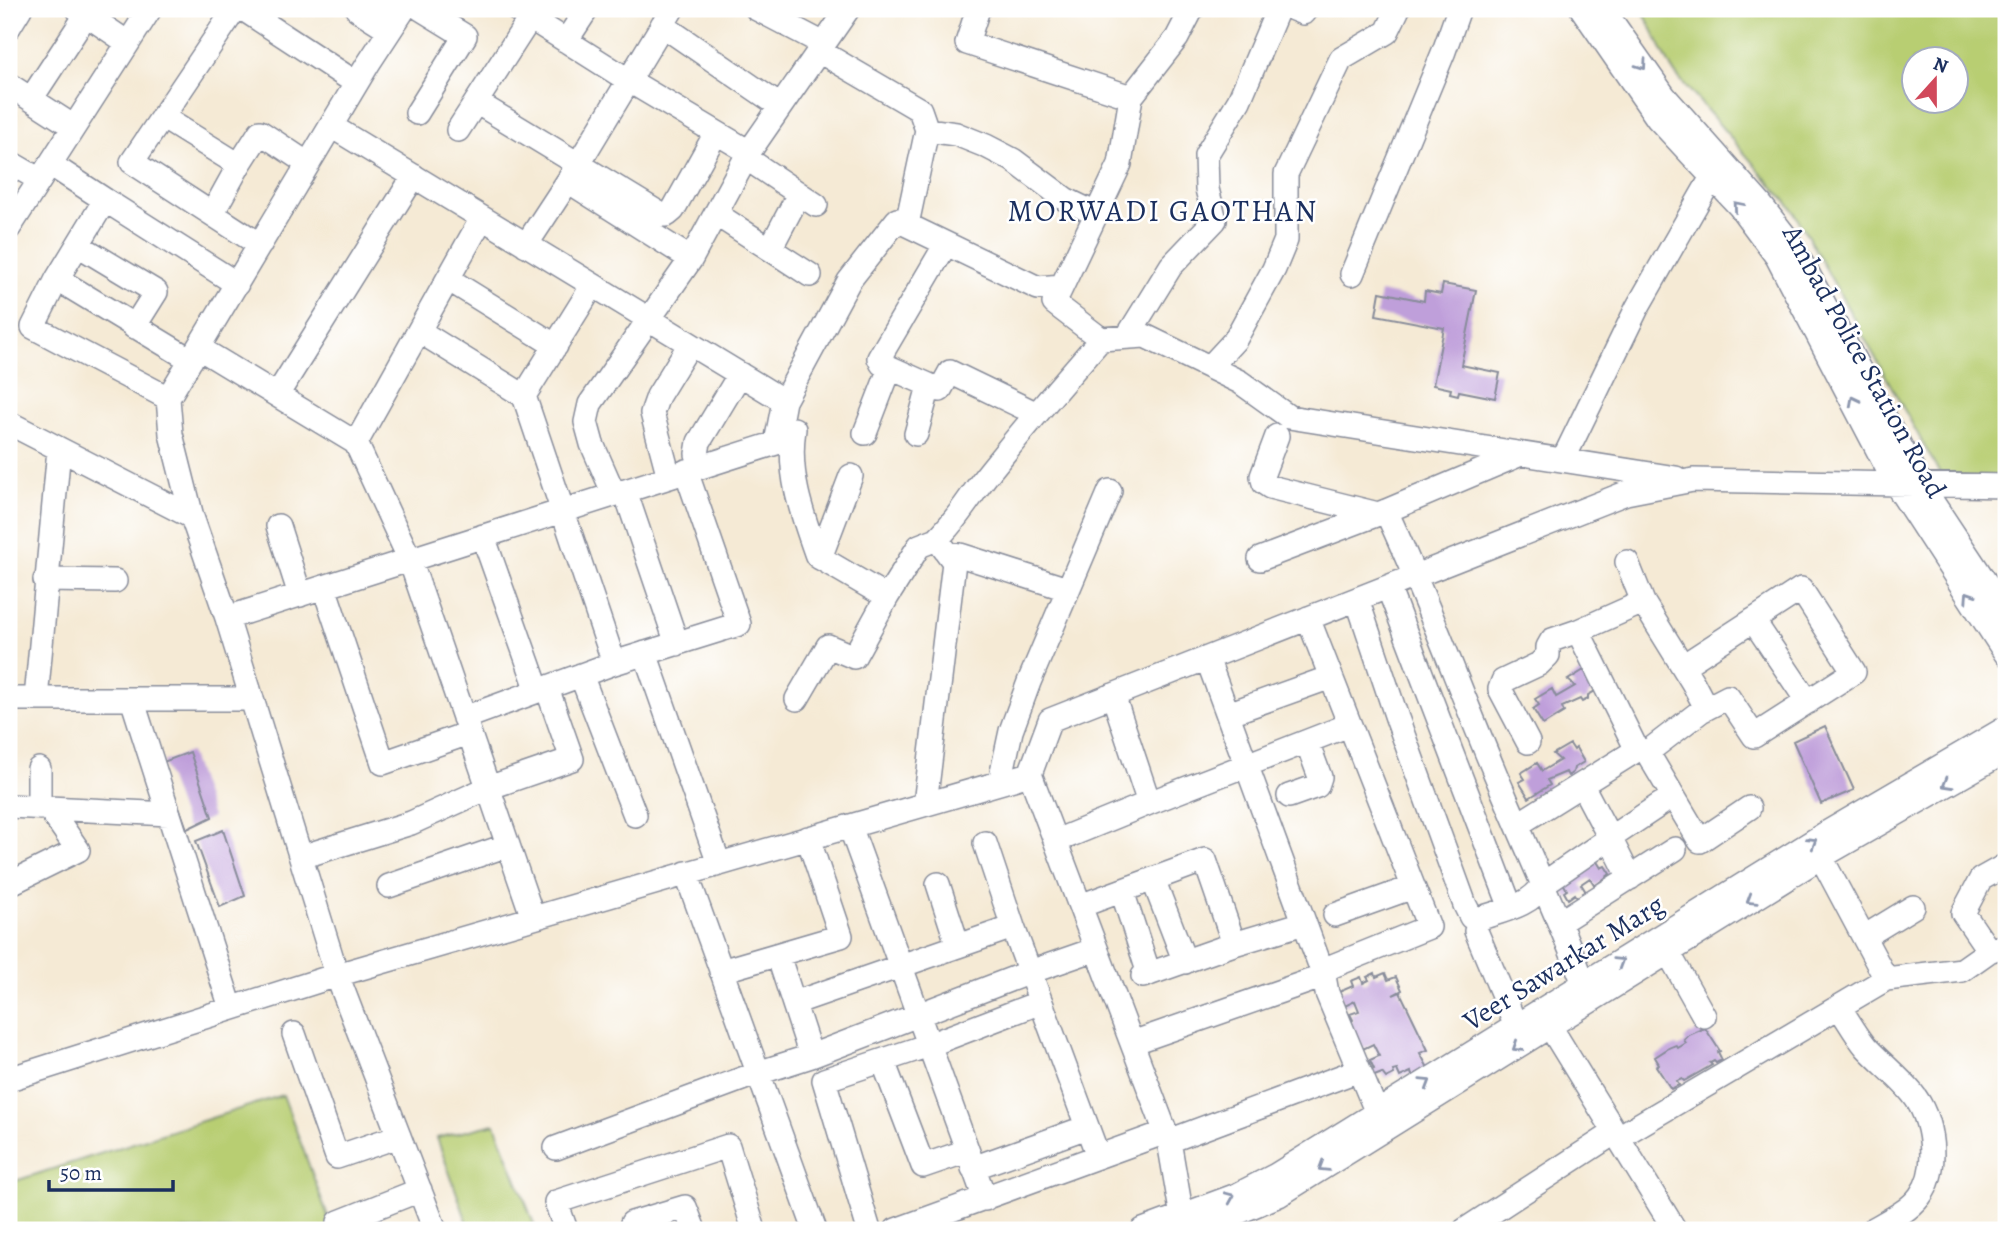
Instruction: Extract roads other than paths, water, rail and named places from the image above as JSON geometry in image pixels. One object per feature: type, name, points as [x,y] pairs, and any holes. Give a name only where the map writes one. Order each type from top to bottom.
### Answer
[{"type":"street","points":[[9,228],[150,9]]},
{"type":"street","points":[[235,9],[132,162],[260,245]]},
{"type":"street","points":[[243,9],[356,83]]},
{"type":"street","points":[[357,9],[390,30]]},
{"type":"street","points":[[404,9],[356,83],[168,398],[171,434],[192,517],[227,618],[337,975],[435,1230]]},
{"type":"street","points":[[417,113],[465,36],[421,9]]},
{"type":"street","points":[[566,41],[587,9]]},
{"type":"street","points":[[757,9],[920,110],[926,130],[907,224]]},
{"type":"street","points":[[677,643],[620,492],[592,444],[586,422],[590,404],[691,259],[747,155],[848,9]]},
{"type":"street","points":[[978,9],[967,43],[1132,97]]},
{"type":"street","points":[[1192,9],[1177,38],[1132,97],[1119,164],[1054,303],[1101,339],[1145,335],[1240,382],[1289,418],[1693,480],[2006,486]]},
{"type":"street","points":[[1128,337],[1171,267],[1215,220],[1207,190],[1206,155],[1239,101],[1278,9]]},
{"type":"street","points":[[1293,9],[1303,13],[1307,9]]},
{"type":"street","points":[[1210,367],[1234,340],[1274,269],[1286,240],[1286,174],[1342,59],[1387,32],[1398,9]]},
{"type":"street","points":[[1352,275],[1459,9]]},
{"type":"street","name":"Ambad Police Station Road","points":[[1581,9],[1658,119],[1740,207],[1777,257],[1895,483],[2006,654]]},
{"type":"street","name":"Ambad Police Station Road","points":[[1602,9],[1665,97],[1786,237],[1920,485],[2006,613]]},
{"type":"street","points":[[31,99],[85,11],[128,43]]},
{"type":"street","points":[[458,130],[527,12],[566,41],[716,133],[807,200],[770,249]]},
{"type":"street","points":[[526,245],[573,173],[667,17],[780,106]]},
{"type":"street","points":[[9,85],[74,127]]},
{"type":"street","points":[[476,102],[691,259]]},
{"type":"street","points":[[162,117],[239,165]]},
{"type":"street","points":[[331,126],[784,401]]},
{"type":"street","points":[[926,130],[956,134],[986,146],[1013,160],[1065,198],[1096,214]]},
{"type":"street","points":[[212,214],[260,132],[308,164]]},
{"type":"street","points":[[573,173],[667,215],[673,210],[716,133]]},
{"type":"street","points":[[9,162],[45,172],[105,200],[237,284]]},
{"type":"street","points":[[277,395],[414,176]]},
{"type":"street","points":[[1563,460],[1637,308],[1712,177]]},
{"type":"street","points":[[105,200],[57,279],[33,327],[168,398]]},
{"type":"street","points":[[716,214],[810,275]]},
{"type":"street","points":[[356,443],[482,218]]},
{"type":"street","points":[[227,618],[776,443],[784,401],[849,281],[897,220],[1038,288],[1062,286]]},
{"type":"street","points":[[947,244],[879,358],[882,364],[940,390],[950,372],[1035,413]]},
{"type":"street","points":[[78,245],[156,292],[134,327]]},
{"type":"street","points":[[57,279],[134,327],[277,395],[356,443],[410,560],[533,918]]},
{"type":"street","points":[[448,279],[556,346]]},
{"type":"street","points":[[524,396],[593,285]]},
{"type":"street","points":[[419,331],[524,396],[614,663]]},
{"type":"street","points":[[942,546],[947,529],[975,489],[1035,413],[1101,339]]},
{"type":"street","points":[[324,587],[383,763],[542,689],[614,663],[739,624],[686,471],[652,413],[690,344]]},
{"type":"street","points":[[865,433],[890,368]]},
{"type":"street","points":[[686,471],[697,454],[699,442],[740,374]]},
{"type":"street","points":[[916,434],[929,386]]},
{"type":"street","points":[[9,423],[192,517]]},
{"type":"street","points":[[794,429],[792,472],[817,556],[887,597]]},
{"type":"street","points":[[1277,436],[1262,476],[1264,483],[1270,487],[1382,512],[1416,576],[1584,984]]},
{"type":"street","points":[[36,699],[45,580],[60,449]]},
{"type":"street","points":[[1260,559],[1521,454]]},
{"type":"street","points":[[820,558],[851,476]]},
{"type":"street","points":[[1189,1226],[1167,1136],[1030,774],[1051,720],[1626,494],[1693,480]]},
{"type":"street","points":[[1000,782],[1011,731],[1067,589],[1110,491]]},
{"type":"street","points":[[278,526],[300,595]]},
{"type":"street","points":[[300,857],[411,822],[488,788],[572,759],[483,536]]},
{"type":"street","points":[[797,699],[828,646],[854,657],[919,546],[942,546],[960,555],[1067,589]]},
{"type":"street","points":[[925,804],[954,562],[942,546]]},
{"type":"street","points":[[1627,562],[1643,602],[1704,704],[1701,711]]},
{"type":"street","points":[[45,580],[115,580]]},
{"type":"street","points":[[1388,587],[1511,908]]},
{"type":"street","points":[[1683,666],[1801,589],[1854,672],[1754,736],[1728,698],[1701,711],[1650,750],[1650,757],[1700,841],[1749,808]]},
{"type":"street","points":[[1357,599],[1397,718],[1471,916],[1478,919],[1511,908],[1538,894],[1544,884],[1661,804]]},
{"type":"street","points":[[1528,742],[1500,689],[1503,681],[1539,664],[1548,655],[1552,640],[1643,602]]},
{"type":"street","points":[[1132,1043],[1324,976],[1330,967],[1429,927],[1308,618]]},
{"type":"street","points":[[1753,620],[1808,702]]},
{"type":"street","points":[[1517,825],[1636,750],[1578,631]]},
{"type":"street","points":[[645,653],[719,864]]},
{"type":"street","points":[[1207,658],[1324,976],[1327,993],[1377,1113]]},
{"type":"street","points":[[581,675],[635,815]]},
{"type":"street","points":[[1228,714],[1331,677]]},
{"type":"street","points":[[1113,695],[1149,803]]},
{"type":"street","points":[[9,699],[252,699]]},
{"type":"street","points":[[132,699],[231,1008]]},
{"type":"street","points":[[1056,842],[1349,725]]},
{"type":"street","name":"Veer Sawarkar Marg","points":[[1143,1230],[1189,1226],[1279,1195],[1546,1018],[1668,952],[1821,857],[1882,811],[2006,728]]},
{"type":"street","points":[[1289,796],[1320,783],[1321,777],[1307,743]]},
{"type":"street","name":"Veer Sawarkar Marg","points":[[1189,1226],[1516,1027],[1546,1018],[1584,984],[1882,811],[2006,751]]},
{"type":"street","points":[[9,884],[78,850],[44,808],[38,769]]},
{"type":"street","points":[[9,1079],[337,975],[1030,774]]},
{"type":"street","points":[[1582,785],[1630,878]]},
{"type":"street","points":[[9,806],[169,814]]},
{"type":"street","points":[[850,826],[985,1199]]},
{"type":"street","points":[[722,971],[841,936],[808,838]]},
{"type":"street","points":[[985,843],[1098,1156]]},
{"type":"street","points":[[390,886],[508,845]]},
{"type":"street","points":[[1560,922],[1675,849]]},
{"type":"street","points":[[1821,857],[1886,979]]},
{"type":"street","points":[[1080,906],[1205,860],[1234,944]]},
{"type":"street","points":[[1465,1230],[1615,1135],[1886,979],[1962,970],[1997,948],[1963,913],[1981,878],[2006,865]]},
{"type":"street","points":[[686,873],[814,1230]]},
{"type":"street","points":[[1153,879],[1185,962]]},
{"type":"street","points":[[938,884],[958,946]]},
{"type":"street","points":[[1335,915],[1413,887]]},
{"type":"street","points":[[1122,891],[1146,975],[1304,922]]},
{"type":"street","points":[[1864,937],[1913,906]]},
{"type":"street","points":[[794,1003],[1013,926]]},
{"type":"street","points":[[1476,931],[1516,1027]]},
{"type":"street","points":[[556,1148],[1096,949]]},
{"type":"street","points":[[1668,952],[1704,1016]]},
{"type":"street","points":[[778,954],[811,1056]]},
{"type":"street","points":[[869,1230],[824,1080],[929,1045],[1041,1002]]},
{"type":"street","points":[[1839,1007],[1864,1045],[1913,1095],[1924,1113],[1929,1137],[1932,1163],[1928,1182],[1919,1197],[1899,1214],[1872,1230]]},
{"type":"street","points":[[1546,1018],[1675,1230]]},
{"type":"street","points":[[294,1034],[337,1157],[399,1136]]},
{"type":"street","points":[[883,1061],[923,1166],[970,1160],[1087,1126]]},
{"type":"street","points":[[896,1230],[1098,1156],[1167,1136],[1359,1070]]},
{"type":"street","points":[[566,1230],[556,1202],[728,1146],[754,1230]]},
{"type":"street","points":[[339,1222],[420,1190]]},
{"type":"street","points":[[634,1230],[632,1223],[685,1207],[694,1230]]},
{"type":"district","name":"MORWADI GAOTHAN","points":[[1163,211]]}]
